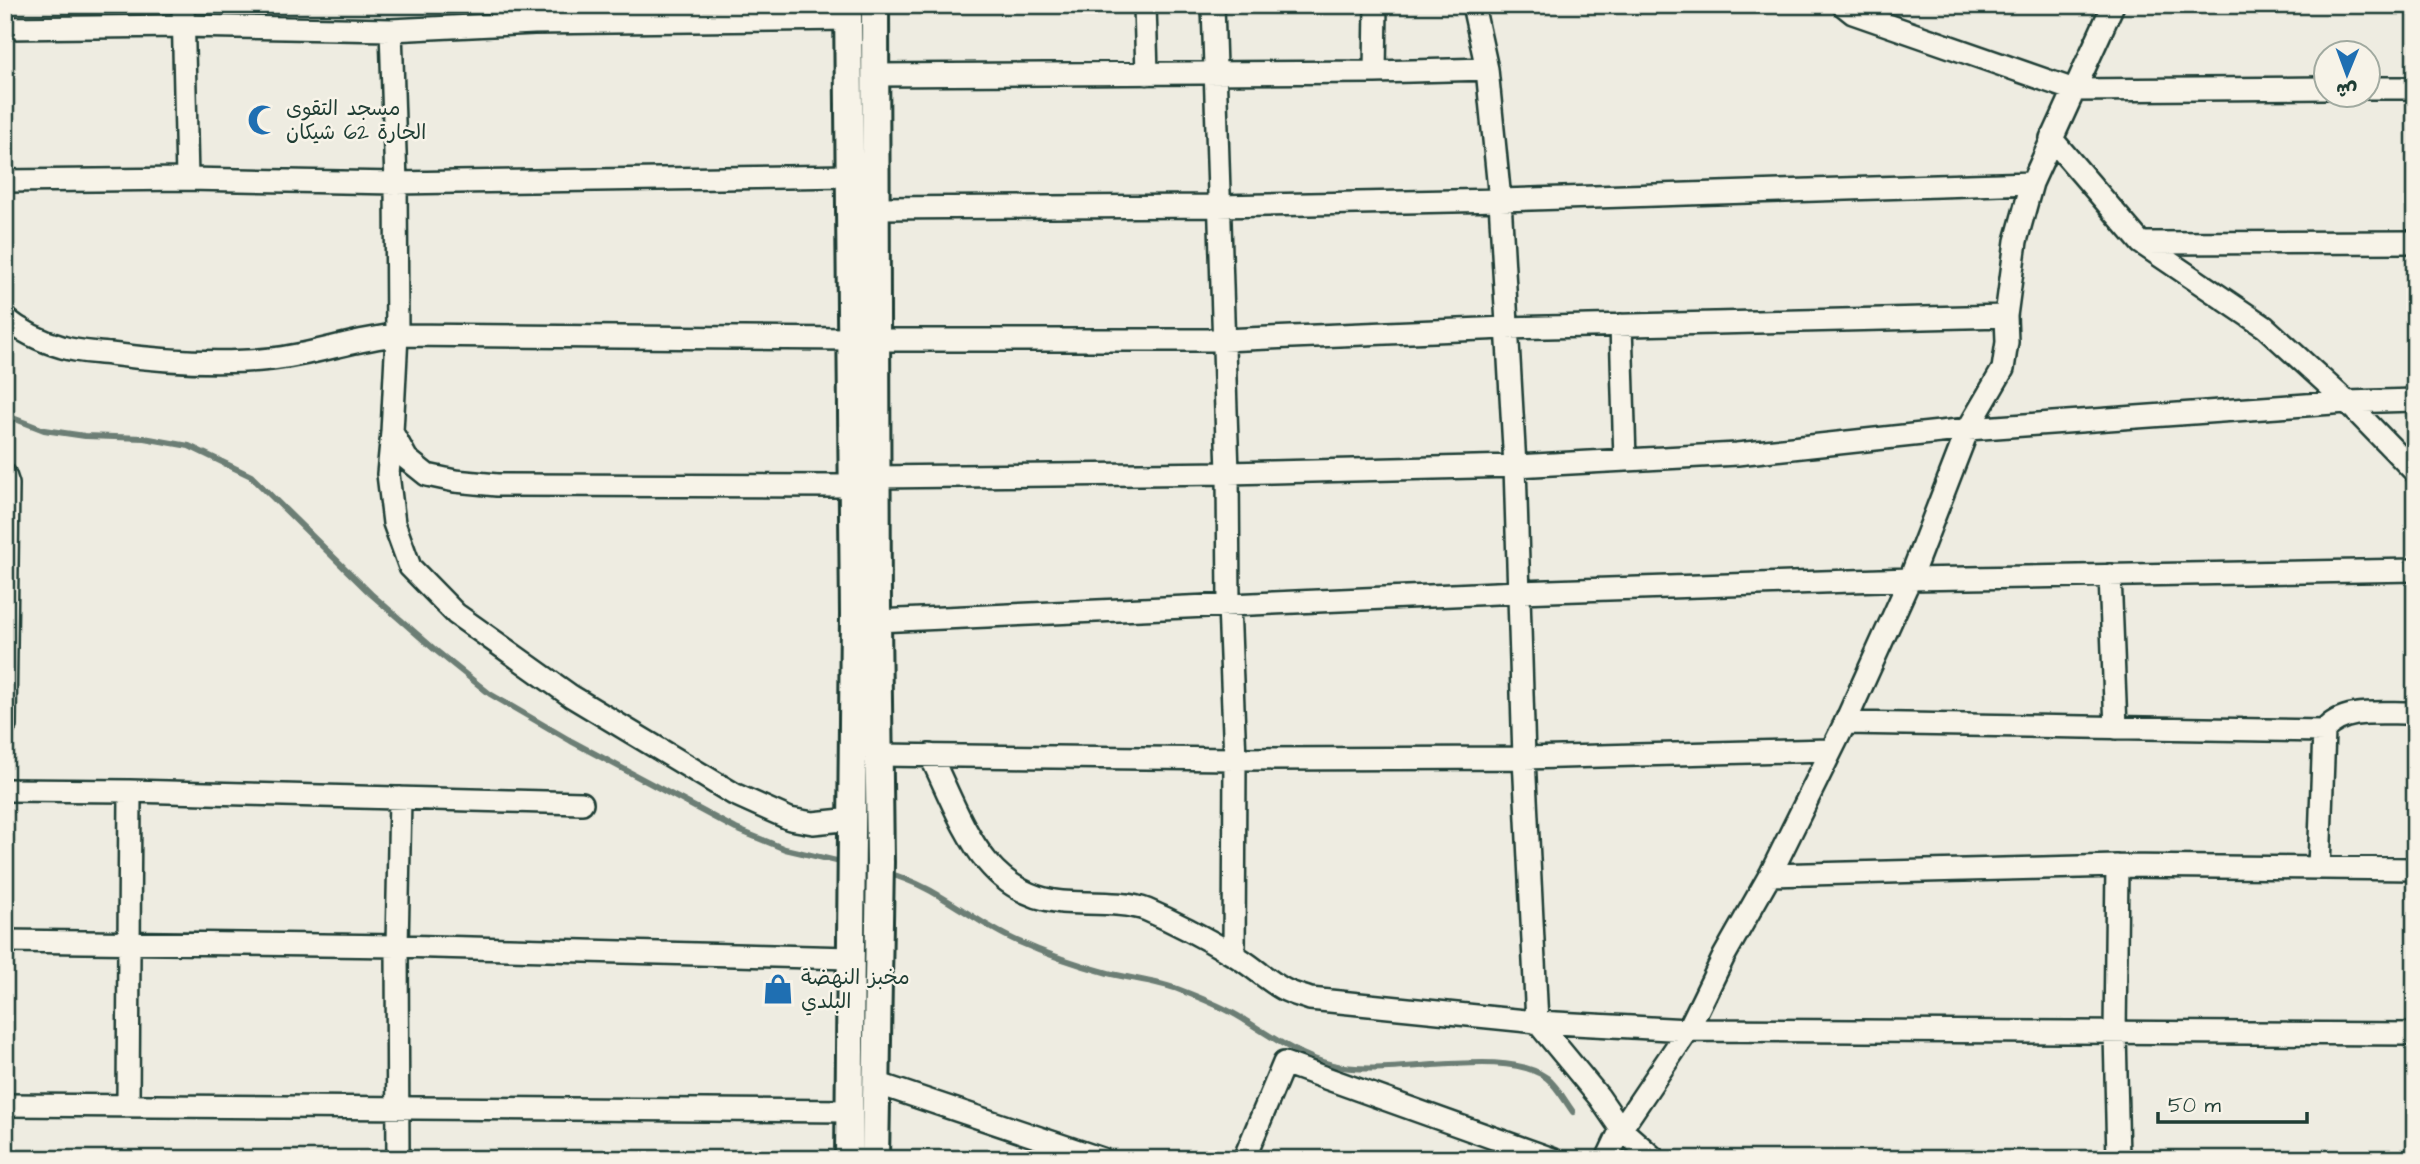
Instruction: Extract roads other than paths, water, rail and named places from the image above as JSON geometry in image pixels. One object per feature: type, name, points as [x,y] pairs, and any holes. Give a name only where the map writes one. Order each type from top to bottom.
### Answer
[{"type":"main road","points":[[849,1159],[853,819],[864,482],[864,339],[876,208],[875,5]]},
{"type":"main road","points":[[848,12],[849,176],[864,339]]},
{"type":"main road","points":[[864,482],[877,621],[880,862],[875,1159]]},
{"type":"street","points":[[1144,5],[1147,74]]},
{"type":"street","points":[[1213,5],[1228,473],[1229,605],[1236,759],[1234,954]]},
{"type":"street","points":[[1375,72],[1376,5]]},
{"type":"street","points":[[1473,5],[1487,69],[1500,200],[1515,466],[1524,758],[1537,1022],[1599,1097],[1621,1129],[1655,1159]]},
{"type":"street","points":[[1843,5],[1853,13],[2074,90],[2312,88]]},
{"type":"street","points":[[1607,1159],[1621,1129],[1688,1030],[1724,957],[1770,875],[1845,723],[1910,579],[1968,429],[2003,369],[2007,342],[2006,316],[2016,241],[2032,183],[2113,5]]},
{"type":"street","points":[[5,28],[183,16],[391,30],[534,14],[848,12]]},
{"type":"street","points":[[183,16],[187,179]]},
{"type":"street","points":[[391,30],[397,335],[387,474],[394,523],[410,567],[456,614],[571,696],[734,794],[790,820],[813,823],[853,819]]},
{"type":"street","points":[[876,75],[1487,69]]},
{"type":"street","points":[[2382,88],[2415,88]]},
{"type":"street","points":[[2051,138],[2141,243],[2265,327],[2347,402],[2415,472]]},
{"type":"street","points":[[5,181],[187,179],[396,183],[849,176]]},
{"type":"street","points":[[876,208],[1500,200],[2032,183]]},
{"type":"street","points":[[2141,243],[2415,242]]},
{"type":"street","points":[[5,318],[25,333],[64,348],[152,360],[219,363],[272,359],[323,350],[354,341],[397,335],[1223,340],[1506,328],[2006,316]]},
{"type":"street","points":[[1621,325],[1625,460]]},
{"type":"street","points":[[392,432],[407,459],[427,475],[455,481],[568,486],[864,482],[1515,466],[1737,454],[1968,429],[2347,402],[2415,400]]},
{"type":"street","points":[[5,725],[6,481]]},
{"type":"street","points":[[877,621],[1910,579],[2415,569]]},
{"type":"street","points":[[2110,575],[2116,727]]},
{"type":"street","points":[[2319,868],[2324,731],[2332,720],[2348,715],[2415,713]]},
{"type":"street","points":[[1845,723],[2324,731]]},
{"type":"street","points":[[878,755],[1236,759],[1524,758],[1830,750]]},
{"type":"street","points":[[930,755],[972,844],[989,867],[1006,881],[1027,893],[1058,901],[1127,904],[1146,909],[1234,954],[1287,991],[1310,999],[1537,1022],[1688,1030],[2415,1034]]},
{"type":"street","points":[[5,790],[582,803]]},
{"type":"street","points":[[128,1104],[130,791]]},
{"type":"street","points":[[398,1159],[397,946],[400,798]]},
{"type":"street","points":[[1770,875],[2117,866],[2415,869]]},
{"type":"street","points":[[2117,866],[2115,1033],[2118,1159]]},
{"type":"street","points":[[5,941],[397,946],[851,958]]},
{"type":"street","points":[[1244,1159],[1284,1063],[1552,1159]]},
{"type":"street","points":[[876,1083],[1102,1159]]},
{"type":"street","points":[[5,1105],[850,1111]]},
{"type":"waterway","points":[[5,415],[44,430],[85,436],[144,438],[189,446],[251,476],[371,594],[490,694],[571,741],[736,829],[785,849],[845,863]]},
{"type":"waterway","points":[[886,873],[921,886],[1000,933],[1039,950],[1097,970],[1171,987],[1212,1003],[1308,1057],[1332,1065],[1356,1068],[1475,1063],[1503,1064],[1528,1069],[1551,1081],[1573,1112]]},
{"type":"place","name":"مسجد التقوى الحارة 62 شيكان","points":[[263,120]]},
{"type":"place","name":"مخبز النهضة البلدي","points":[[778,989]]}]
